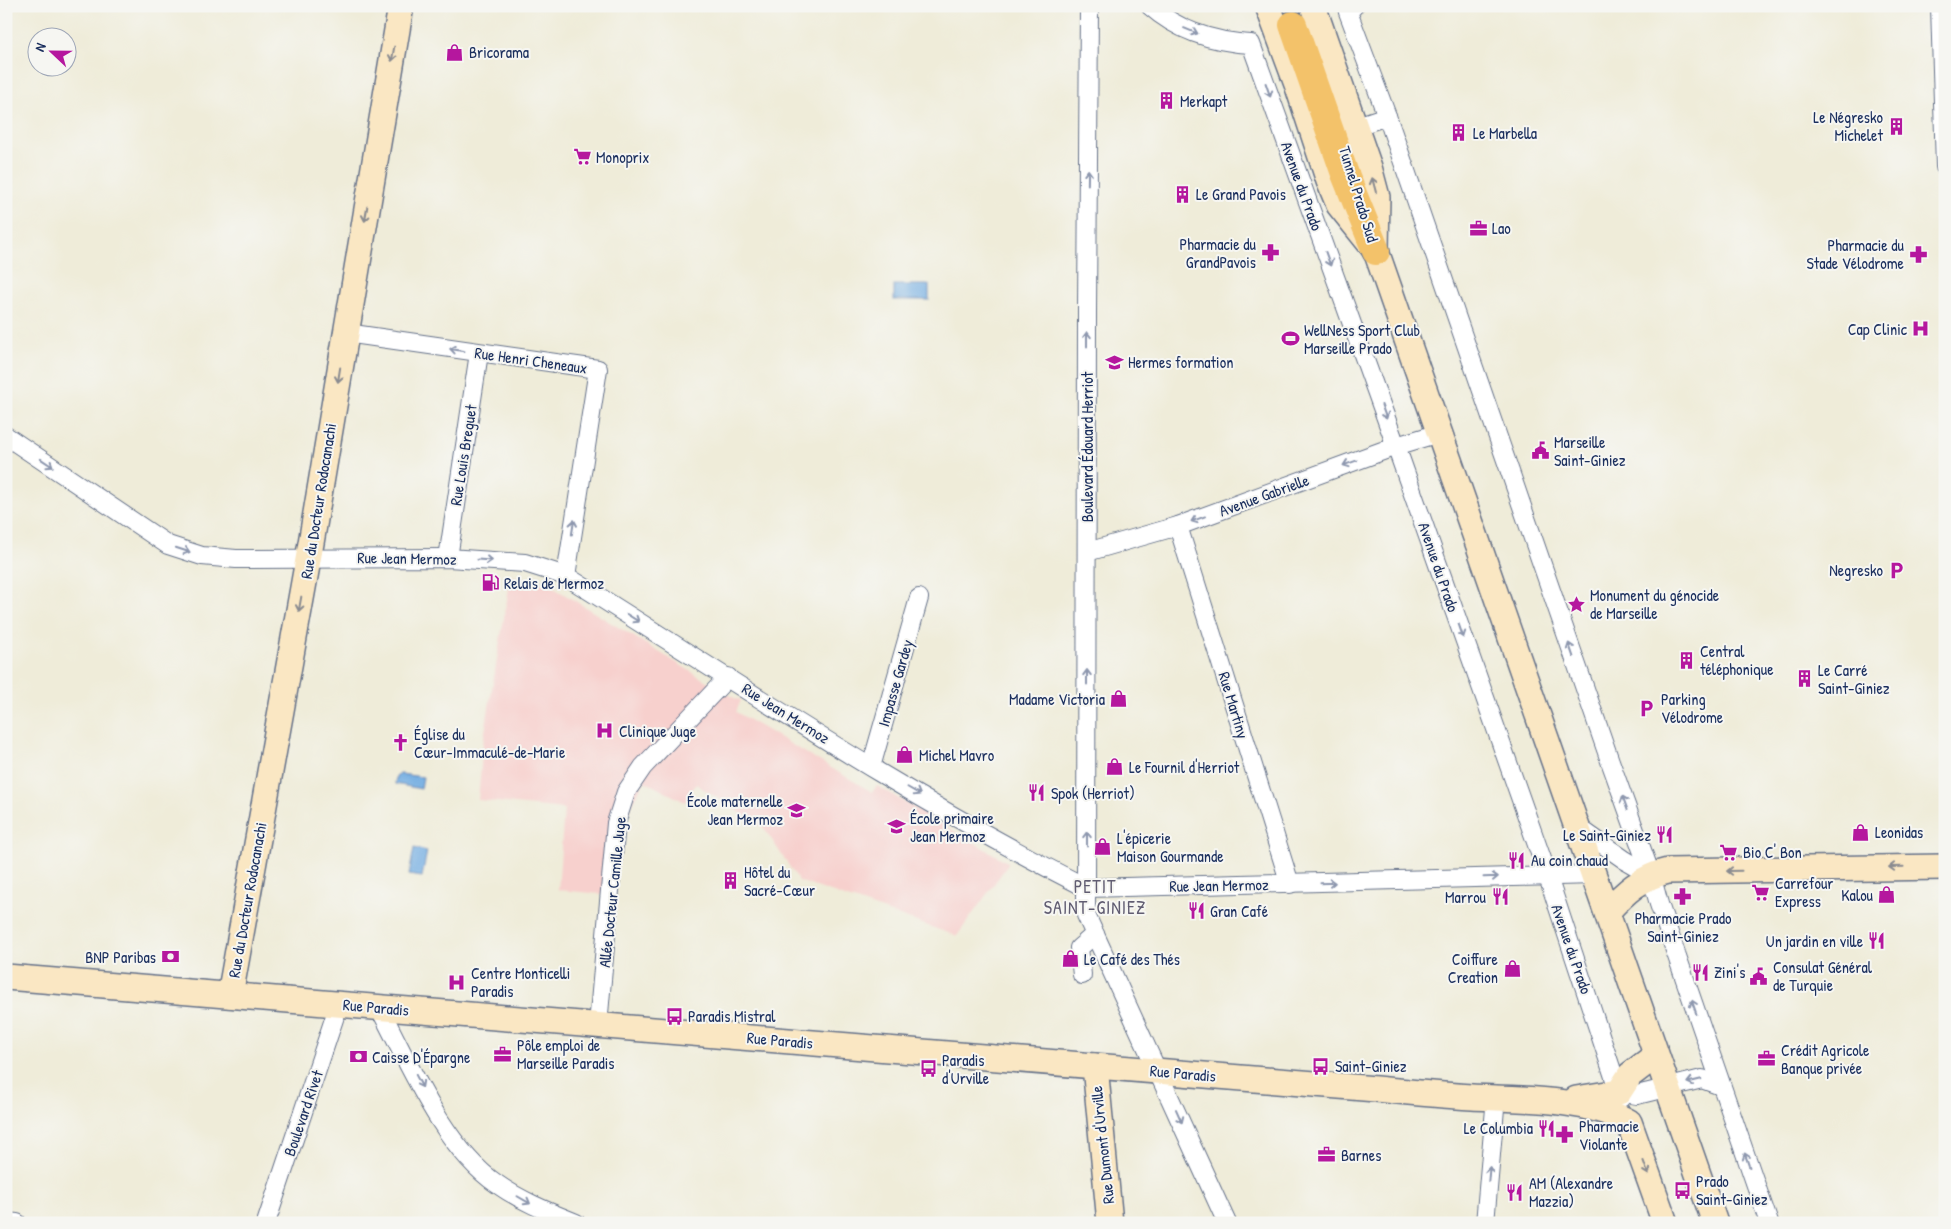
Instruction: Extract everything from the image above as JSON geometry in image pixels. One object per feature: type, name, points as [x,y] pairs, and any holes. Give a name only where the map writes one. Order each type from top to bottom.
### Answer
[{"type":"highway","name":"Tunnel Prado Sud","points":[[1302,18],[1353,170],[1376,251]]},
{"type":"street","name":"Rue du Docteur Rodocanachi","points":[[230,995],[309,557],[402,6]]},
{"type":"street","name":"Boulevard Édouard Herriot","points":[[1090,6],[1087,314],[1086,915],[1227,1223]]},
{"type":"street","name":"Avenue du Prado","points":[[1150,6],[1180,26],[1210,39],[1251,44],[1396,446],[1547,876],[1629,1122],[1665,1223]]},
{"type":"street","name":"Avenue du Prado","points":[[1268,6],[1298,87],[1329,181],[1339,204],[1376,251],[1715,1223]]},
{"type":"street","points":[[1940,6],[1945,167]]},
{"type":"street","points":[[1351,9],[1651,875],[1659,904],[1769,1223]]},
{"type":"street","name":"Avenue du Prado","points":[[1302,18],[1354,127],[1369,167],[1377,197],[1376,251]]},
{"type":"street","points":[[1354,127],[1387,116]]},
{"type":"street","name":"Rue Henri Cheneaux","points":[[346,332],[598,369],[566,576]]},
{"type":"street","name":"Rue Louis Breguet","points":[[448,558],[479,353]]},
{"type":"street","name":"Avenue Gabrielle","points":[[1087,552],[1178,526],[1396,446],[1439,433]]},
{"type":"street","name":"Rue Jean Mermoz","points":[[6,436],[168,545],[202,556],[236,559],[309,557],[448,558],[525,563],[566,576],[871,767],[1039,864],[1087,888],[1595,875]]},
{"type":"street","name":"Rue Martiny","points":[[1178,526],[1290,884]]},
{"type":"street","name":"Impasse Gardey","points":[[871,767],[919,598]]},
{"type":"street","name":"Allée Docteur Camille Juge","points":[[598,1025],[616,823],[626,792],[643,767],[728,677]]},
{"type":"street","points":[[1578,827],[1651,875]]},
{"type":"street","points":[[1607,912],[1624,893],[1651,875],[1668,871],[1945,866]]},
{"type":"street","points":[[1082,975],[1079,948],[1095,934]]},
{"type":"street","name":"Rue Paradis","points":[[6,977],[1553,1102],[1616,1114],[1629,1122]]},
{"type":"street","name":"Boulevard Rivet","points":[[266,1223],[339,1004]]},
{"type":"street","points":[[379,1008],[442,1125],[466,1156],[496,1184],[531,1204],[576,1223]]},
{"type":"street","points":[[1656,1056],[1630,1075],[1619,1092],[1637,1095],[1702,1079],[1721,1086]]},
{"type":"street","name":"Rue Dumont d'Urville","points":[[1095,1066],[1110,1223]]},
{"type":"street","name":"Rue Paradis","points":[[1553,1102],[1619,1092]]},
{"type":"street","points":[[1485,1223],[1496,1097]]},
{"type":"street","points":[[6,1222],[17,1223]]},
{"type":"shaded area","points":[[511,576],[536,580],[549,585],[736,699],[741,700],[736,712],[872,792],[877,786],[1009,863],[957,936],[799,881],[764,828],[696,784],[685,802],[644,781],[623,823],[603,894],[558,890],[564,809],[478,800],[483,743]]},
{"type":"water","points":[[894,285],[929,285],[929,300],[894,300]]},
{"type":"water","points":[[400,774],[423,777],[421,789],[395,784],[396,776]]},
{"type":"water","points":[[414,848],[427,851],[422,877],[409,875]]},
{"type":"tunnel","points":[[1286,6],[1293,25]]},
{"type":"place","name":"Bricorama","points":[[455,52]]},
{"type":"place","name":"Merkapt","points":[[1166,101]]},
{"type":"place","name":"Le Négresko Michelet","points":[[1897,126]]},
{"type":"place","name":"Le Marbella","points":[[1459,133]]},
{"type":"place","name":"Monoprix","points":[[582,157]]},
{"type":"place","name":"Le Grand Pavois","points":[[1182,194]]},
{"type":"place","name":"Lao","points":[[1478,228]]},
{"type":"place","name":"Pharmacie du GrandPavois","points":[[1270,253]]},
{"type":"place","name":"Pharmacie du Stade Vélodrome","points":[[1918,254]]},
{"type":"place","name":"Cap Clinic","points":[[1921,329]]},
{"type":"place","name":"WellNess Sport Club Marseille Prado","points":[[1290,339]]},
{"type":"place","name":"Hermes formation","points":[[1114,362]]},
{"type":"place","name":"Marseille Saint-Giniez","points":[[1540,451]]},
{"type":"place","name":"Negresko","points":[[1897,570]]},
{"type":"place","name":"Relais de Mermoz","points":[[490,583]]},
{"type":"place","name":"Monument du génocide de Marseille","points":[[1576,604]]},
{"type":"place","name":"Central téléphonique","points":[[1686,660]]},
{"type":"place","name":"Le Carré Saint-Giniez","points":[[1804,679]]},
{"type":"place","name":"Madame Victoria","points":[[1119,699]]},
{"type":"place","name":"Parking Vélodrome","points":[[1647,708]]},
{"type":"place","name":"Clinique Juge","points":[[605,731]]},
{"type":"place","name":"Église du Cœur-Immaculé-de-Marie","points":[[400,743]]},
{"type":"place","name":"Michel Mavro","points":[[905,755]]},
{"type":"place","name":"Le Fournil d'Herriot","points":[[1115,767]]},
{"type":"place","name":"Spok (Herriot)","points":[[1037,793]]},
{"type":"place","name":"École maternelle Jean Mermoz","points":[[797,810]]},
{"type":"place","name":"École primaire Jean Mermoz","points":[[896,827]]},
{"type":"place","name":"Leonidas","points":[[1861,832]]},
{"type":"place","name":"Le Saint-Giniez","points":[[1665,835]]},
{"type":"place","name":"L'épicerie Maison Gourmande","points":[[1103,847]]},
{"type":"place","name":"Bio C' Bon","points":[[1729,852]]},
{"type":"place","name":"Au coin chaud","points":[[1517,860]]},
{"type":"place","name":"Hôtel du Sacré-Cœur","points":[[730,881]]},
{"type":"place","name":"Carrefour Express","points":[[1761,892]]},
{"type":"place","name":"Kalou","points":[[1887,895]]},
{"type":"place","name":"Pharmacie Prado Saint-Giniez","points":[[1683,896]]},
{"type":"place","name":"Marrou","points":[[1500,897]]},
{"type":"place","name":"Gran Café","points":[[1196,911]]},
{"type":"place","name":"Un jardin en ville","points":[[1877,941]]},
{"type":"place","name":"BNP Paribas","points":[[170,957]]},
{"type":"place","name":"Le Café des Thés","points":[[1070,959]]},
{"type":"place","name":"Coiffure Creation","points":[[1512,968]]},
{"type":"place","name":"Zini's","points":[[1700,972]]},
{"type":"place","name":"Consulat Général de Turquie","points":[[1759,976]]},
{"type":"place","name":"Centre Monticelli Paradis","points":[[457,982]]},
{"type":"place","name":"Paradis Mistral","points":[[674,1016]]},
{"type":"place","name":"Pôle emploi de Marseille Paradis","points":[[503,1054]]},
{"type":"place","name":"Caisse D'Épargne","points":[[358,1057]]},
{"type":"place","name":"Crédit Agricole Banque privée","points":[[1767,1059]]},
{"type":"place","name":"Saint-Giniez","points":[[1321,1066]]},
{"type":"place","name":"Paradis d'Urville","points":[[928,1069]]},
{"type":"place","name":"Le Columbia","points":[[1547,1128]]},
{"type":"place","name":"Pharmacie Violante","points":[[1565,1135]]},
{"type":"place","name":"Barnes","points":[[1327,1155]]},
{"type":"place","name":"Prado Saint-Giniez","points":[[1682,1190]]},
{"type":"place","name":"AM (Alexandre Mazzia)","points":[[1515,1192]]},
{"type":"district","name":"PETIT SAINT-GINIEZ","points":[[1095,896]]}]
